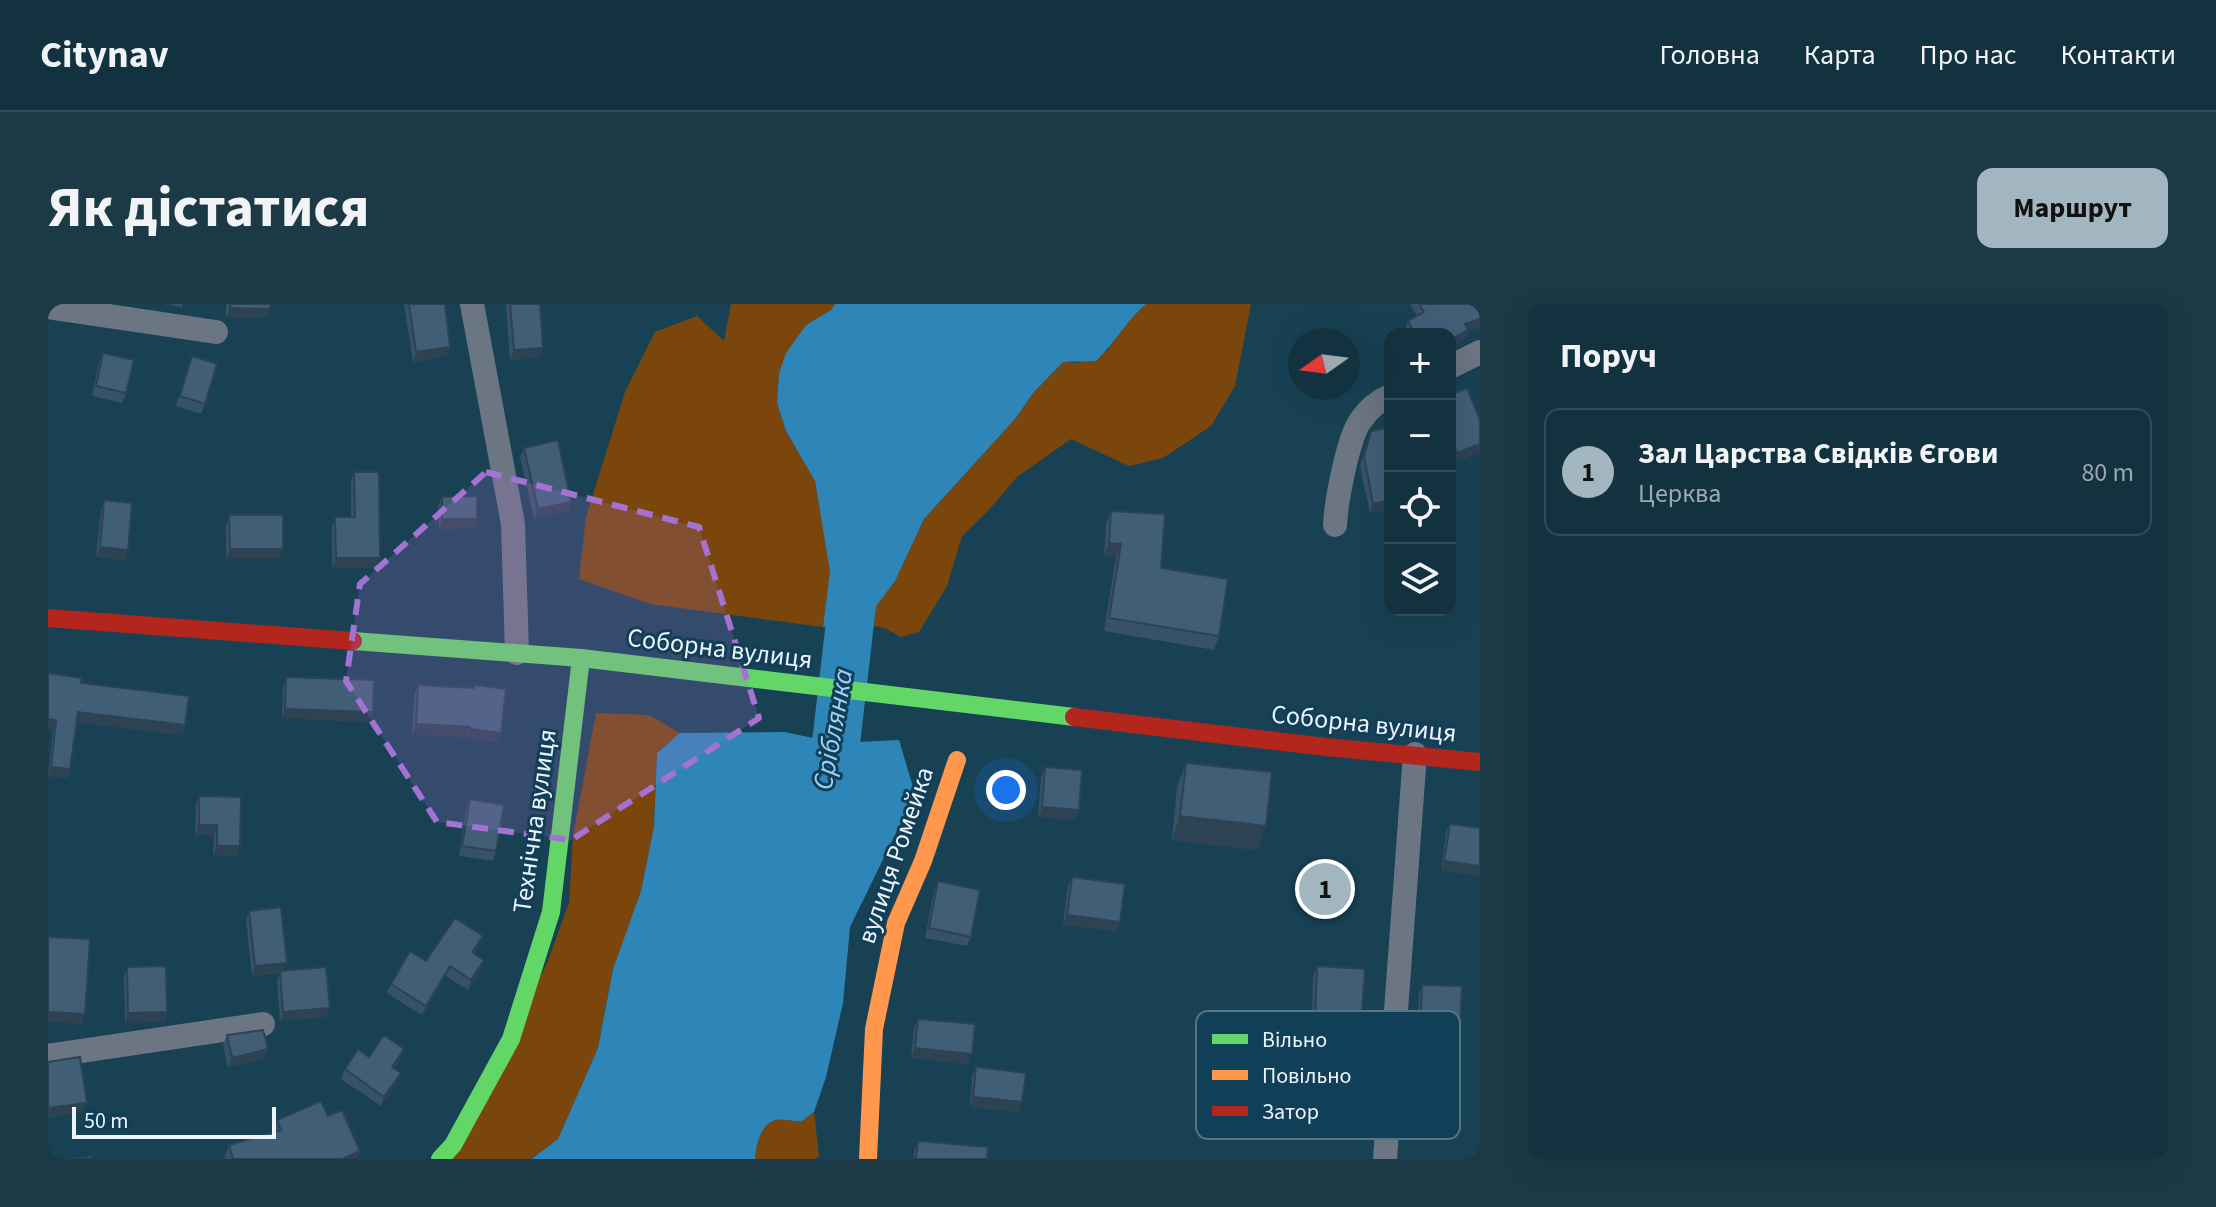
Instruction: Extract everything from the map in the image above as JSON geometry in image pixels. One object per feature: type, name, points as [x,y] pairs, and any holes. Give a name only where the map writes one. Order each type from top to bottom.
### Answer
[{"type":"main road","name":"Соборна вулиця","points":[[48,618],[581,658],[1326,747],[1480,762]]},
{"type":"main road","name":"Технічна вулиця","points":[[440,1159],[453,1145],[511,1039],[551,912],[581,658]]},
{"type":"main road","name":"вулиця Ромейка","points":[[868,1159],[874,1029],[896,923],[923,861],[957,760]]},
{"type":"street","points":[[472,304],[513,524],[517,653]]},
{"type":"street","points":[[55,307],[216,332]]},
{"type":"street","points":[[1456,364],[1480,352]]},
{"type":"street","points":[[1335,525],[1336,499],[1358,422],[1376,402],[1384,399]]},
{"type":"street","points":[[1396,1011],[1415,754]]},
{"type":"street","points":[[48,1056],[263,1024]]},
{"type":"street","points":[[1385,1159],[1386,1139]]},
{"type":"highlighted area","points":[[486,472],[699,527],[759,718],[571,840],[437,822],[346,681],[360,584]]},
{"type":"shaded area","points":[[731,304],[835,304],[831,310],[806,325],[779,373],[777,403],[786,431],[815,481],[831,571],[823,627],[650,604],[579,579],[586,517],[625,392],[655,332],[697,316],[724,341]]},
{"type":"shaded area","points":[[1146,304],[1251,304],[1235,386],[1211,426],[1163,458],[1129,466],[1071,439],[1017,477],[962,536],[947,586],[919,632],[901,637],[885,628],[863,624],[895,581],[924,519],[1015,419],[1034,392],[1063,362],[1078,363],[1107,351],[1129,319]]},
{"type":"shaded area","points":[[596,713],[649,715],[680,733],[657,753],[654,826],[641,891],[612,973],[598,1048],[558,1139],[530,1159],[449,1159],[547,963],[569,903],[573,836]]},
{"type":"shaded area","points":[[814,1112],[819,1155],[816,1159],[755,1159],[760,1136],[770,1122],[802,1121]]},
{"type":"water","points":[[835,304],[1146,304],[1096,361],[1063,362],[1034,392],[1015,419],[924,519],[895,581],[863,624],[823,627],[830,571],[815,481],[786,431],[777,403],[779,373],[786,353],[806,325],[831,310]]},
{"type":"water","points":[[785,732],[836,743],[899,740],[915,794],[850,927],[843,1003],[826,1077],[814,1112],[802,1121],[771,1122],[760,1136],[755,1159],[531,1159],[558,1139],[598,1048],[613,969],[641,891],[654,826],[657,753],[680,733]]},
{"type":"building","points":[[230,304],[270,304],[270,309],[230,308]]},
{"type":"building","points":[[409,304],[445,304],[450,347],[416,352]]},
{"type":"building","points":[[510,304],[540,304],[543,348],[514,350]]},
{"type":"building","points":[[1419,304],[1480,304],[1480,319],[1465,324],[1468,330],[1456,337],[1456,328],[1412,328],[1408,321],[1424,312]]},
{"type":"building","points":[[103,353],[134,360],[126,393],[96,386]]},
{"type":"building","points":[[192,356],[217,364],[205,404],[180,396]]},
{"type":"building","points":[[1467,388],[1480,420],[1480,444],[1457,453],[1456,450],[1456,393]]},
{"type":"building","points":[[1384,428],[1384,501],[1373,504],[1364,456],[1371,431]]},
{"type":"building","points":[[558,440],[571,502],[538,509],[524,448]]},
{"type":"building","points":[[354,472],[379,472],[380,558],[336,558],[335,517],[355,517]]},
{"type":"building","points":[[477,496],[477,519],[442,519],[442,497]]},
{"type":"building","points":[[104,500],[132,503],[128,550],[100,547]]},
{"type":"building","points":[[1111,511],[1165,514],[1161,568],[1228,579],[1219,636],[1109,618],[1121,544],[1109,543]]},
{"type":"building","points":[[229,515],[283,515],[283,549],[230,549]]},
{"type":"building","points":[[48,673],[82,678],[81,683],[189,696],[185,725],[78,712],[70,769],[51,767],[56,720],[48,719]]},
{"type":"building","points":[[286,677],[374,680],[373,712],[285,709]]},
{"type":"building","points":[[418,685],[474,688],[475,685],[506,689],[501,733],[470,727],[416,724]]},
{"type":"building","points":[[1186,763],[1272,772],[1266,826],[1180,816]]},
{"type":"building","points":[[1045,767],[1082,770],[1079,810],[1042,807]]},
{"type":"building","points":[[199,796],[241,797],[240,846],[217,846],[217,825],[199,825]]},
{"type":"building","points":[[470,799],[504,805],[496,851],[462,846]]},
{"type":"building","points":[[1450,824],[1480,828],[1480,866],[1444,861]]},
{"type":"building","points":[[1072,877],[1125,884],[1120,922],[1067,915]]},
{"type":"building","points":[[938,881],[980,890],[971,937],[929,928]]},
{"type":"building","points":[[281,907],[287,963],[255,966],[249,911]]},
{"type":"building","points":[[455,918],[483,936],[472,952],[484,960],[471,980],[450,966],[426,1006],[391,984],[410,951],[426,961]]},
{"type":"building","points":[[48,937],[90,939],[85,1014],[48,1012]]},
{"type":"building","points":[[166,966],[167,1012],[128,1013],[127,967]]},
{"type":"building","points":[[1317,966],[1365,969],[1362,1011],[1315,1011]]},
{"type":"building","points":[[326,967],[330,1008],[283,1012],[280,971]]},
{"type":"building","points":[[1422,985],[1462,986],[1460,1034],[1460,1011],[1421,1011]]},
{"type":"building","points":[[918,1019],[975,1024],[972,1054],[915,1048]]},
{"type":"building","points":[[263,1030],[268,1049],[232,1058],[227,1035]]},
{"type":"building","points":[[384,1035],[404,1049],[392,1067],[401,1073],[384,1097],[345,1069],[358,1049],[369,1057]]},
{"type":"building","points":[[80,1057],[87,1103],[48,1108],[48,1062]]},
{"type":"building","points":[[976,1067],[1026,1073],[1022,1102],[973,1097]]},
{"type":"building","points":[[321,1101],[328,1116],[342,1110],[360,1151],[342,1159],[233,1159],[229,1145],[281,1130],[277,1120]]},
{"type":"building","points":[[918,1141],[988,1147],[987,1159],[916,1159]]},
{"type":"waterway","name":"Сріблянка","points":[[817,804],[836,743],[857,562]]},
{"type":"traffic: fast","points":[[353,641],[581,658],[1074,717]]},
{"type":"traffic: fast","points":[[440,1159],[453,1145],[511,1039],[551,912],[581,658]]},
{"type":"traffic: slow","points":[[868,1159],[874,1029],[896,923],[923,861],[957,760]]},
{"type":"traffic: jam","points":[[48,618],[353,641]]},
{"type":"traffic: jam","points":[[1074,717],[1480,762]]},
{"type":"place","name":"Зал Царства Свідків Єгови","points":[[1325,889]]}]
